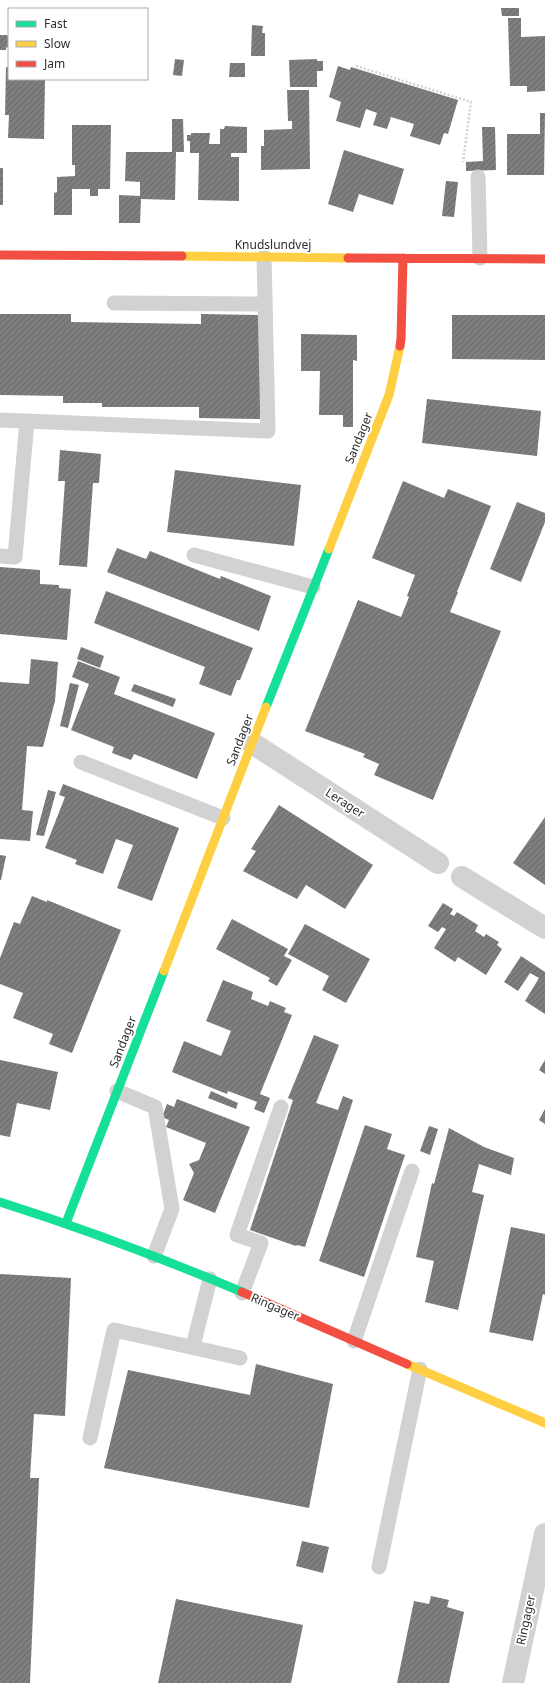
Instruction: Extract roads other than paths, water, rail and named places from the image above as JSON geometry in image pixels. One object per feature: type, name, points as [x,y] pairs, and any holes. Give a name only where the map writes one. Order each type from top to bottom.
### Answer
[{"type":"street","name":"Knudslundvej","points":[[0,255],[545,259]]},
{"type":"street","name":"Sandager","points":[[66,1223],[222,818],[389,395],[401,339],[403,258]]},
{"type":"street","name":"Lerager","points":[[252,743],[438,863]]},
{"type":"street","points":[[462,877],[545,928]]},
{"type":"street","name":"Ringager","points":[[0,1202],[66,1223],[154,1256],[545,1423]]},
{"type":"street","name":"Ringager","points":[[513,1683],[538,1601],[545,1534]]},
{"type":"lane","points":[[478,177],[480,258]]},
{"type":"lane","points":[[0,420],[268,431],[264,257]]},
{"type":"lane","points":[[114,303],[265,304]]},
{"type":"lane","points":[[0,556],[15,557],[27,421]]},
{"type":"lane","points":[[194,556],[313,587]]},
{"type":"lane","points":[[82,762],[222,818]]},
{"type":"lane","points":[[117,1091],[155,1107],[172,1208],[154,1256]]},
{"type":"lane","points":[[242,1293],[261,1243],[237,1235],[281,1107]]},
{"type":"lane","points":[[354,1341],[412,1171]]},
{"type":"lane","points":[[193,1346],[210,1279]]},
{"type":"lane","points":[[90,1438],[114,1330],[193,1346],[240,1358]]},
{"type":"lane","points":[[379,1567],[420,1369]]}]
